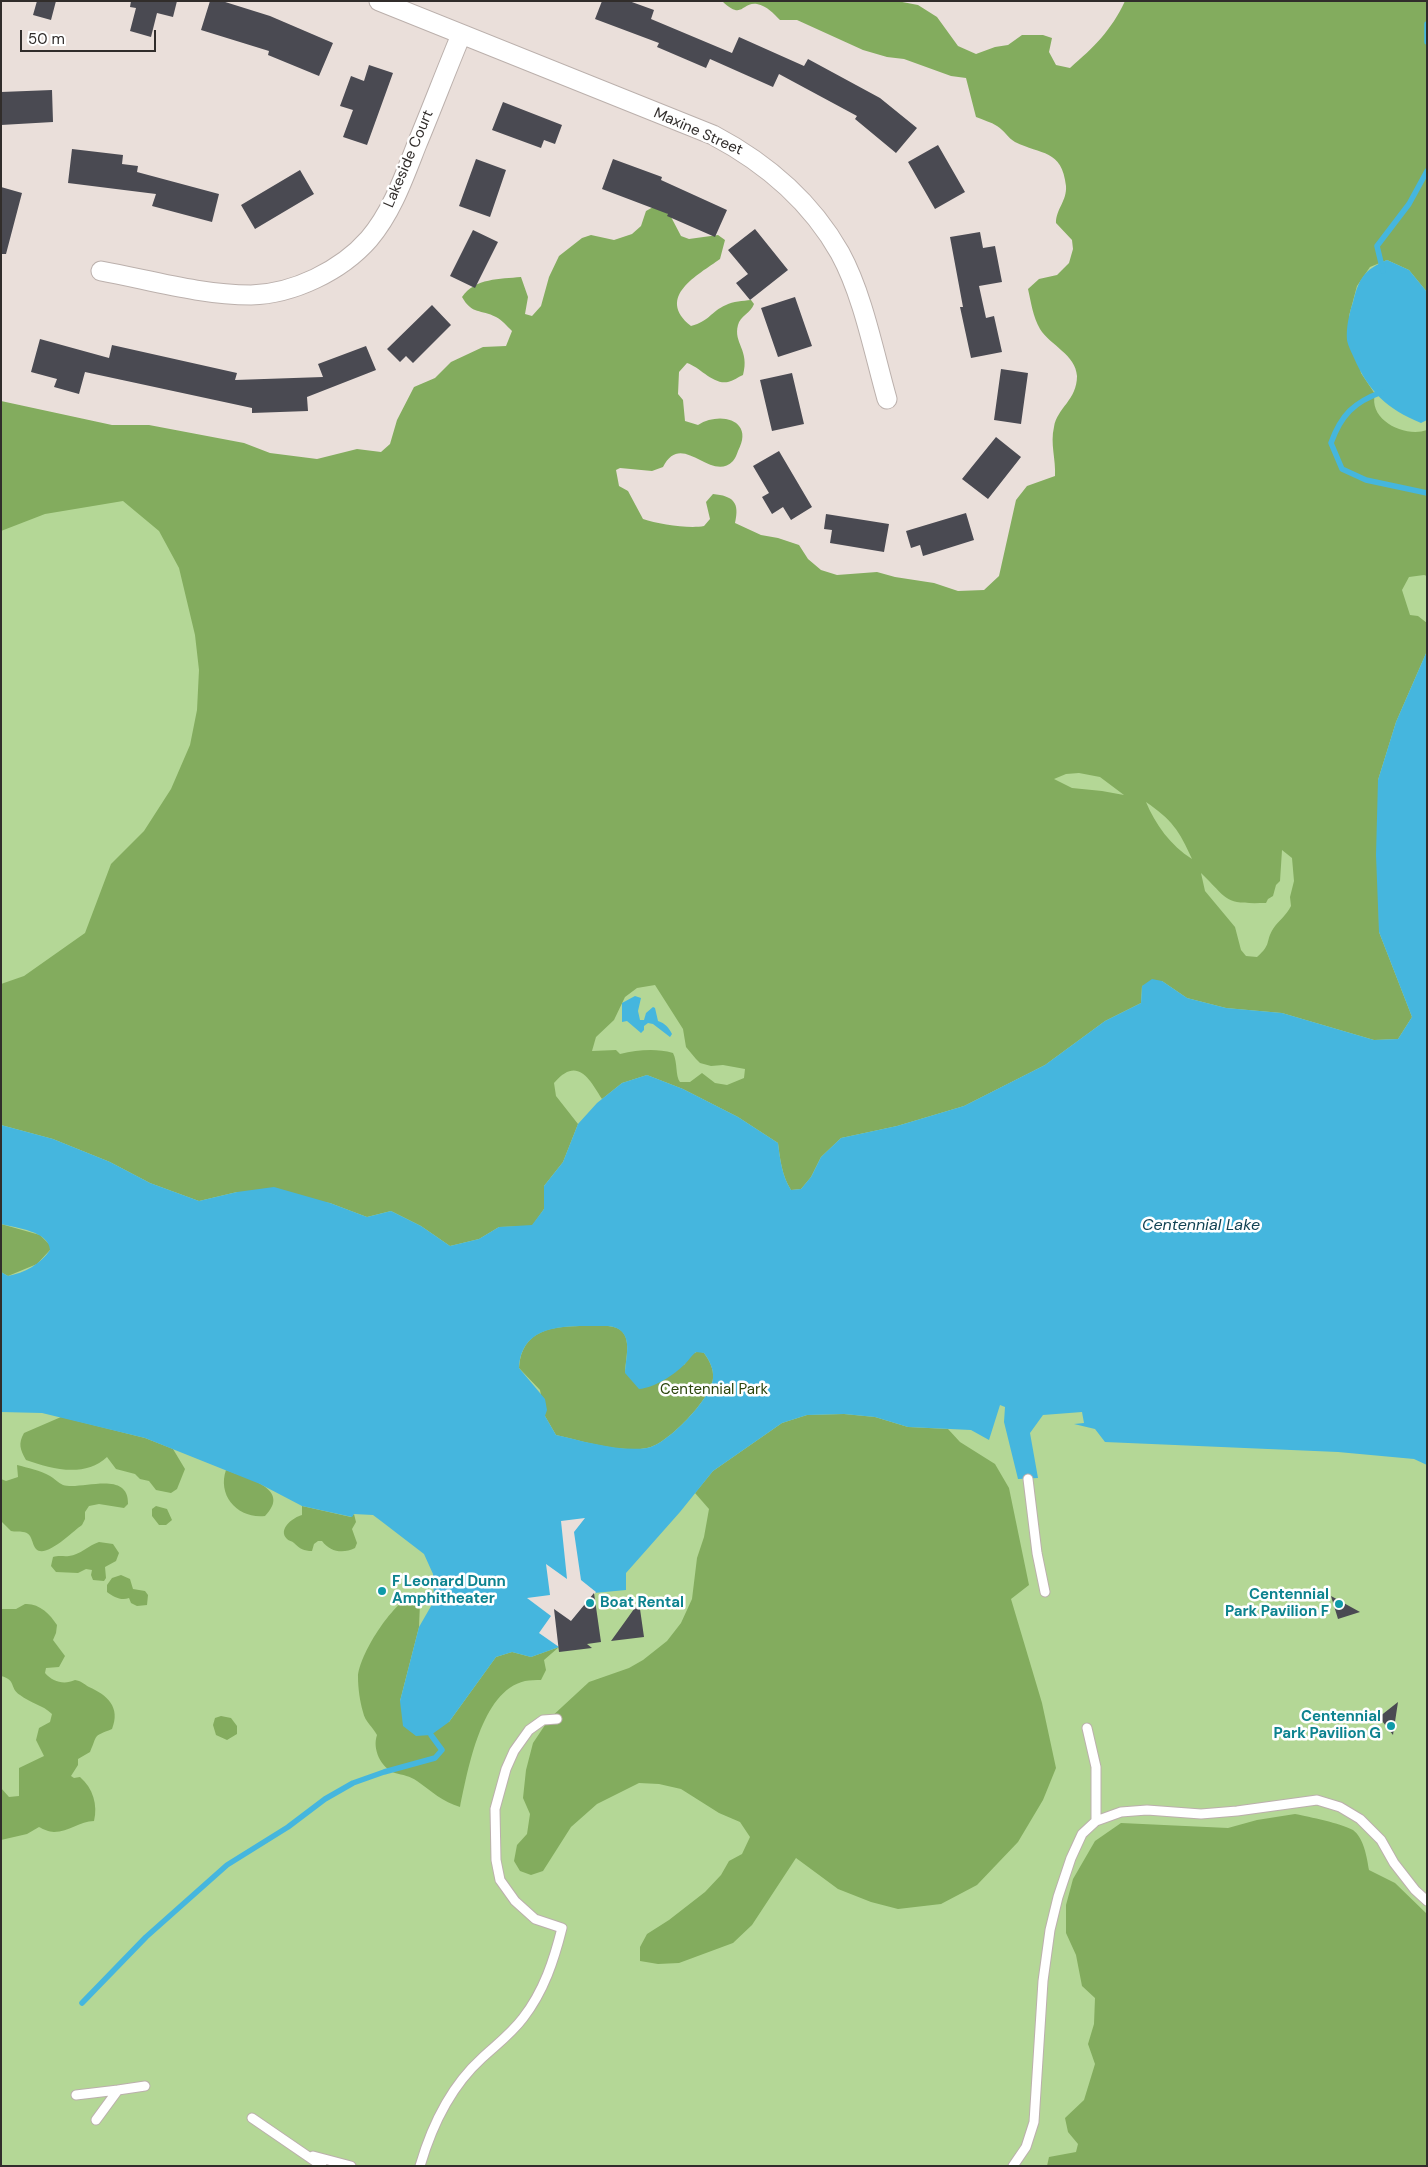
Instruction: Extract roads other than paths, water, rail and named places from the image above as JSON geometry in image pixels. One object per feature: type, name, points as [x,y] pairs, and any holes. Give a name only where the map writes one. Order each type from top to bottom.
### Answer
[{"type":"street","name":"Maxine Street","points":[[379,1],[713,135],[744,152],[773,172],[800,199],[824,228],[841,254],[858,298],[887,398]]},
{"type":"street","name":"Lakeside Court","points":[[101,271],[222,294],[253,295],[286,289],[313,280],[342,262],[368,239],[384,217],[398,191],[461,35]]},
{"type":"lane","points":[[1028,1479],[1037,1552],[1045,1592]]},
{"type":"lane","points":[[420,2166],[442,2108],[460,2080],[501,2042],[523,2018],[541,1990],[552,1965],[562,1928],[535,1920],[515,1901],[500,1880],[496,1860],[495,1809],[506,1769],[514,1751],[529,1730],[543,1720],[557,1719]]},
{"type":"lane","points":[[1087,1728],[1096,1767],[1096,1821]]},
{"type":"lane","points":[[1013,2166],[1026,2147],[1034,2122],[1043,1981],[1050,1930],[1058,1897],[1071,1858],[1082,1834],[1096,1821],[1120,1812],[1147,1810],[1201,1814],[1317,1800],[1340,1807],[1360,1819],[1381,1840],[1399,1870],[1415,1890],[1427,1901]]},
{"type":"lane","points":[[76,2095],[145,2086]]},
{"type":"lane","points":[[96,2120],[118,2090]]},
{"type":"lane","points":[[252,2118],[322,2166]]},
{"type":"lane","points":[[305,2154],[351,2166]]},
{"type":"water","points":[[1387,260],[1409,270],[1427,292],[1427,420],[1421,423],[1398,412],[1380,398],[1366,381],[1347,340],[1349,316],[1360,281],[1373,267]]},
{"type":"water","name":"Centennial Lake","points":[[1427,651],[1427,1465],[1414,1459],[1338,1452],[1105,1442],[1095,1429],[1074,1424],[1084,1423],[1082,1412],[1043,1415],[1030,1433],[1038,1478],[1018,1479],[1004,1422],[1005,1407],[1000,1405],[989,1440],[971,1430],[908,1427],[875,1417],[844,1414],[807,1415],[782,1423],[713,1471],[626,1573],[626,1590],[594,1593],[568,1625],[559,1647],[531,1657],[512,1652],[496,1657],[449,1722],[431,1735],[416,1736],[403,1726],[400,1701],[419,1627],[434,1601],[433,1574],[424,1554],[373,1515],[354,1514],[352,1517],[302,1506],[260,1484],[145,1438],[42,1413],[1,1412],[1,1272],[8,1276],[20,1273],[37,1264],[50,1250],[44,1238],[38,1234],[1,1224],[1,1125],[53,1139],[110,1162],[150,1183],[199,1201],[237,1192],[274,1187],[330,1203],[367,1217],[391,1211],[421,1226],[450,1246],[479,1239],[499,1227],[532,1225],[544,1209],[544,1186],[563,1162],[578,1124],[597,1103],[622,1083],[647,1075],[683,1089],[738,1117],[778,1143],[783,1173],[791,1190],[801,1189],[811,1177],[821,1157],[841,1138],[897,1126],[964,1106],[1045,1065],[1105,1021],[1141,1003],[1142,986],[1152,979],[1162,981],[1187,998],[1226,1008],[1282,1013],[1374,1040],[1398,1039],[1412,1017],[1379,932],[1376,855],[1378,780],[1396,722]],"holes":[[[579,1326],[608,1326],[617,1328],[626,1337],[625,1373],[639,1389],[657,1384],[670,1376],[696,1352],[704,1353],[712,1368],[713,1378],[711,1387],[697,1408],[666,1439],[647,1448],[613,1447],[556,1435],[545,1416],[547,1410],[545,1399],[519,1368],[522,1352],[529,1341],[551,1329]]]},
{"type":"water","points":[[635,996],[641,998],[638,1011],[640,1020],[644,1020],[646,1013],[653,1007],[655,1008],[658,1021],[668,1028],[672,1034],[670,1037],[653,1024],[648,1023],[644,1026],[644,1030],[641,1033],[627,1021],[622,1022],[622,1003]]},
{"type":"waterway","points":[[1427,24],[1427,42]]},
{"type":"waterway","points":[[1383,271],[1377,246],[1409,204],[1427,171]]},
{"type":"waterway","points":[[1382,392],[1356,405],[1339,425],[1331,443],[1342,469],[1366,480],[1427,493]]},
{"type":"waterway","points":[[82,2003],[146,1937],[227,1865],[288,1827],[325,1799],[353,1783],[435,1758],[442,1750],[431,1735]]},
{"type":"place","name":"F Leonard Dunn Amphitheater","points":[[382,1591]]},
{"type":"place","name":"Boat Rental","points":[[590,1603]]},
{"type":"place","name":"Centennial Park Pavilion F","points":[[1339,1604]]},
{"type":"place","name":"Centennial Park Pavilion G","points":[[1391,1726]]},
{"type":"park label","name":"Centennial Park","points":[[714,1390]]}]
